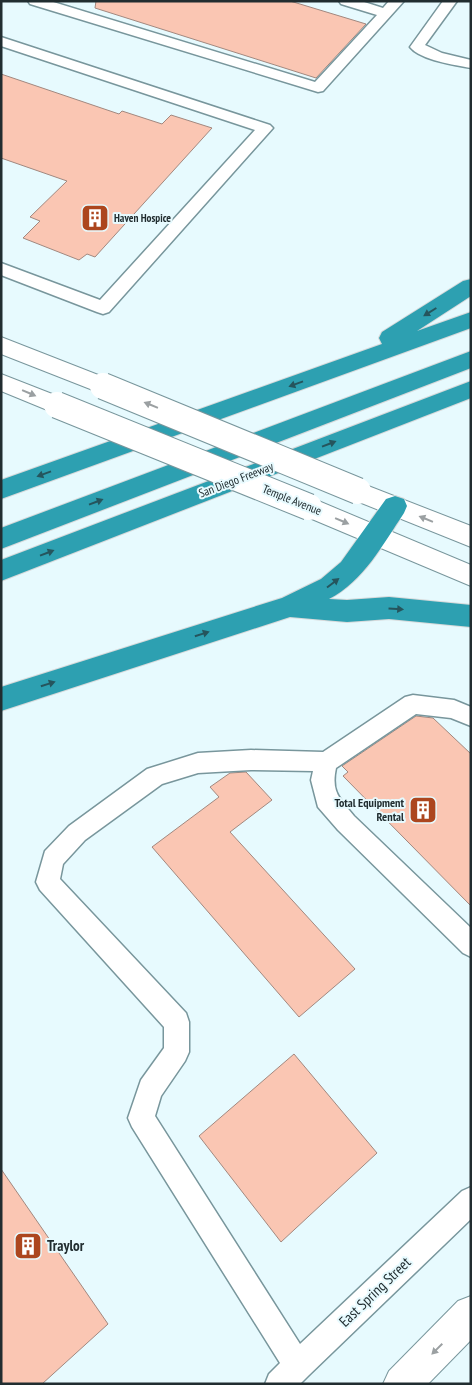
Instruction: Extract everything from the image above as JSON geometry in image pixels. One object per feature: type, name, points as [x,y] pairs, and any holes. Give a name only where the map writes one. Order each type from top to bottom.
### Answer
[{"type":"highway","points":[[342,368],[471,286]]},
{"type":"highway","points":[[1,490],[471,320]]},
{"type":"highway","points":[[1,519],[471,346]]},
{"type":"highway","points":[[1,539],[471,360]]},
{"type":"highway","name":"San Diego Freeway","points":[[1,571],[471,389]]},
{"type":"highway","points":[[1,699],[290,606],[330,586],[356,562],[395,506]]},
{"type":"highway","points":[[290,606],[347,611],[389,608],[471,616]]},
{"type":"main road","points":[[1,345],[471,537]]},
{"type":"main road","name":"Temple Avenue","points":[[1,382],[309,507],[471,576]]},
{"type":"main road","points":[[402,1384],[471,1314]]},
{"type":"lane","points":[[35,1],[318,88],[397,1]]},
{"type":"lane","points":[[346,1],[386,13]]},
{"type":"lane","points":[[450,1],[417,47],[438,56],[471,64]]},
{"type":"lane","points":[[1,41],[265,128],[103,308],[1,269]]},
{"type":"lane","points":[[288,1375],[141,1118],[150,1089],[176,1052],[177,1022],[48,882],[53,859],[77,833],[155,776],[198,763],[251,760],[326,762],[412,704],[454,709],[471,717]]},
{"type":"lane","points":[[326,762],[322,780],[326,800],[346,823],[471,945]]},
{"type":"lane","name":"East Spring Street","points":[[288,1375],[471,1200]]},
{"type":"building","points":[[96,1],[290,1],[366,24],[316,78],[95,8]]},
{"type":"building","points":[[1,74],[119,114],[122,111],[162,124],[171,115],[212,128],[95,257],[87,254],[79,260],[23,238],[40,221],[30,217],[67,181],[1,158]]},
{"type":"building","name":"Total Equipment Rental","points":[[416,716],[433,718],[471,754],[471,906],[343,776],[348,772],[342,766]]},
{"type":"building","points":[[246,772],[272,800],[230,832],[355,969],[299,1017],[152,847],[219,797],[210,787],[230,773]]},
{"type":"building","points":[[294,1054],[377,1153],[281,1242],[199,1136]]},
{"type":"building","name":"Traylor","points":[[1,1169],[108,1324],[42,1384],[1,1384]]},
{"type":"place","name":"Haven Hospice","points":[[95,218]]},
{"type":"place","name":"Total Equipment Rental","points":[[423,810]]},
{"type":"place","name":"Traylor","points":[[28,1246]]}]
